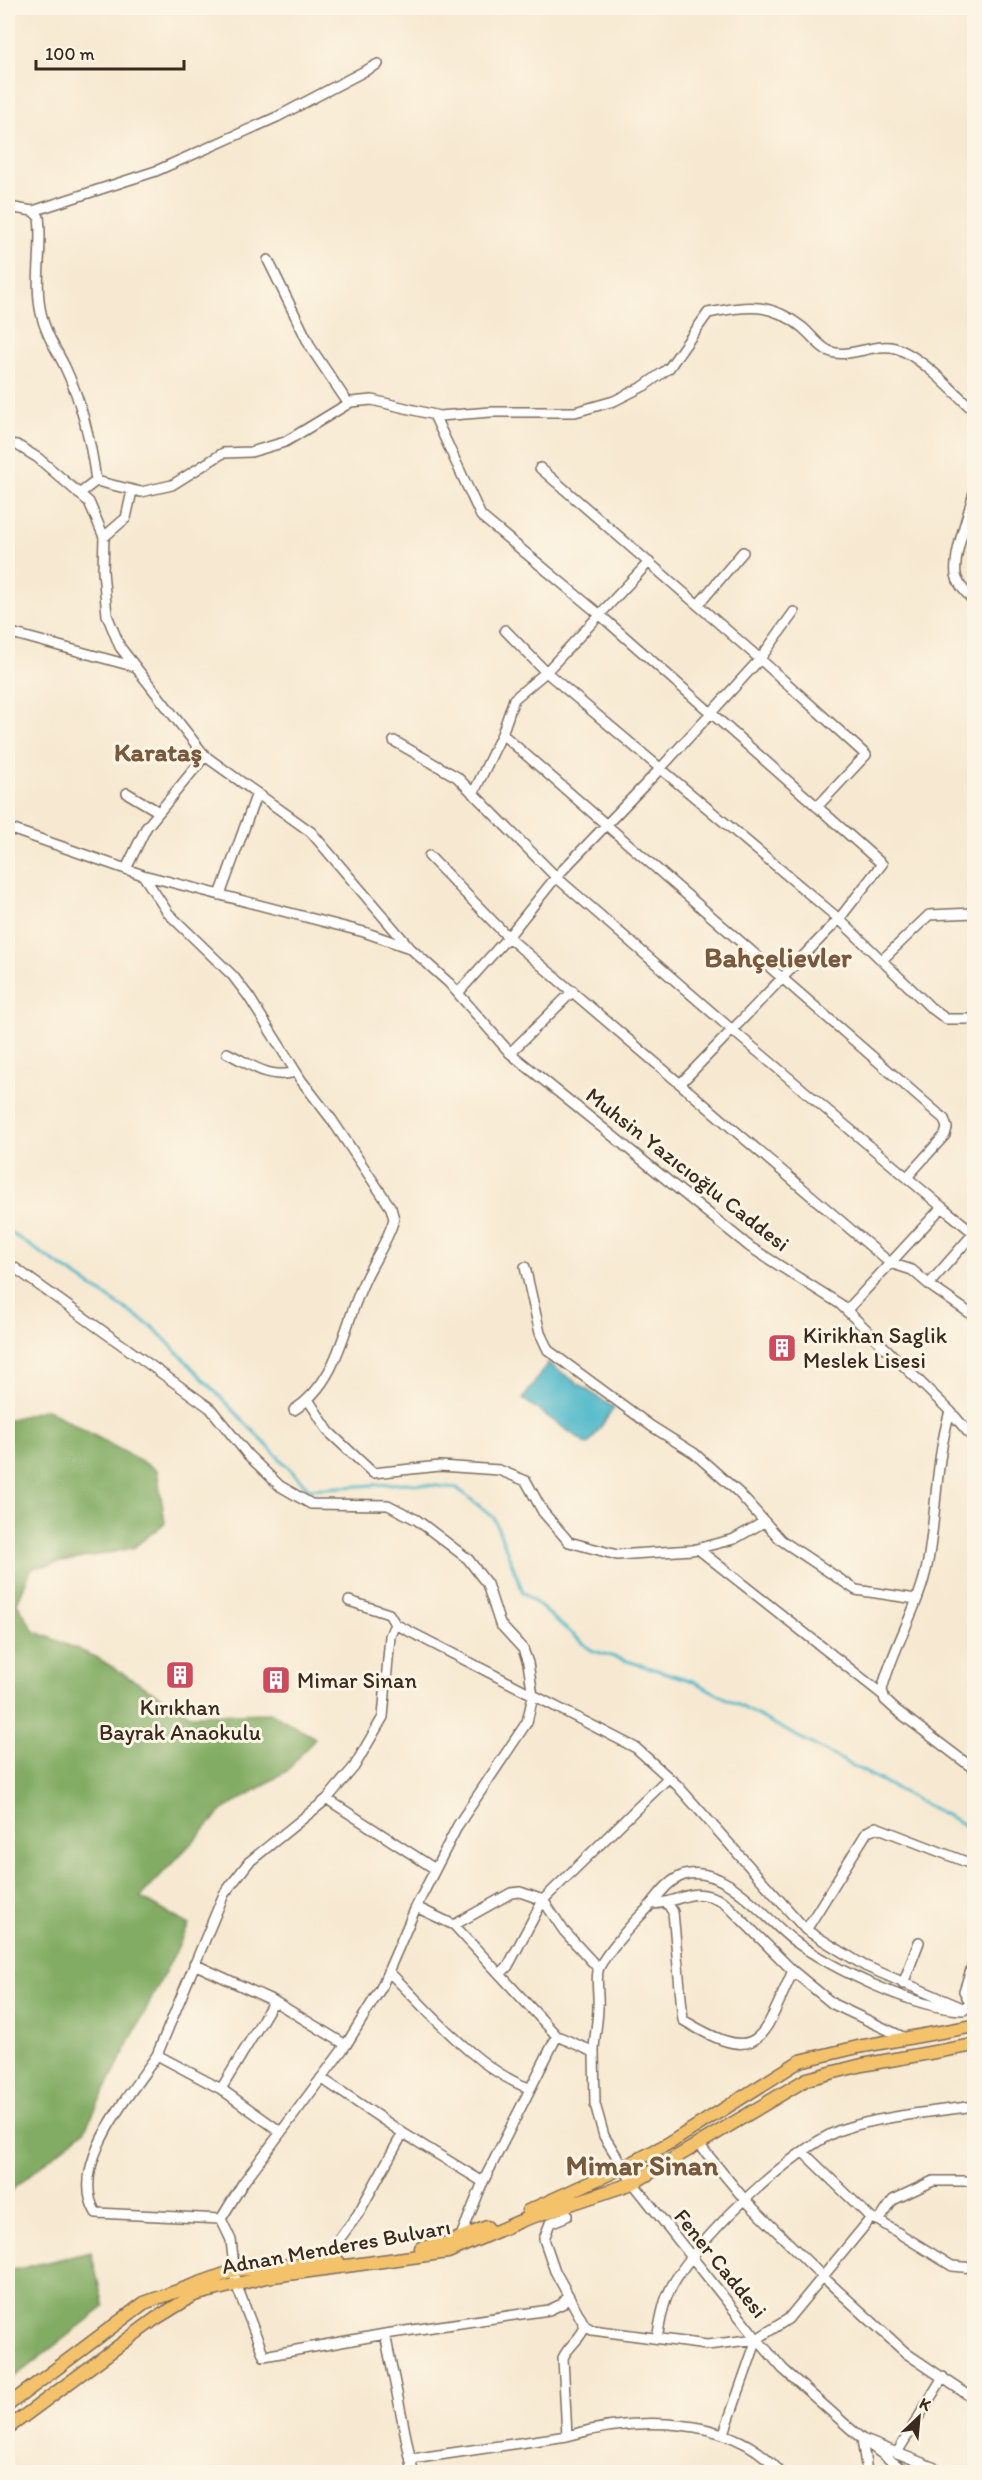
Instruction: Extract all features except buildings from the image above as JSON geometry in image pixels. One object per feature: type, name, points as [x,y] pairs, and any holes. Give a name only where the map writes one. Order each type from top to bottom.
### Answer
[{"type":"main road","name":"Adnan Menderes Bulvarı","points":[[8,2405],[144,2303],[236,2270],[323,2261],[359,2260],[445,2244],[520,2215],[624,2167],[673,2141],[800,2061],[905,2038],[975,2026]]},
{"type":"main road","name":"Adnan Menderes Bulvarı","points":[[8,2428],[155,2319],[194,2295],[266,2277],[448,2252],[523,2220],[633,2183],[807,2079],[862,2065],[975,2045]]},
{"type":"street","points":[[8,207],[33,211],[156,171],[277,117],[378,64]]},
{"type":"street","points":[[33,211],[39,217],[40,227],[38,273],[41,315],[82,408],[96,482]]},
{"type":"street","points":[[268,260],[311,348],[348,404]]},
{"type":"street","points":[[79,494],[96,482],[141,492],[172,485],[223,453],[251,452],[285,441],[348,404],[372,400],[434,415],[575,412],[614,401],[644,386],[669,368],[708,313],[755,305],[776,311],[801,327],[828,351],[843,353],[894,348],[914,358],[975,411]]},
{"type":"street","points":[[434,415],[481,516],[599,614],[709,714],[882,864],[839,919],[681,1083]]},
{"type":"street","points":[[8,444],[17,445],[38,458],[89,502],[104,537],[126,518],[132,490]]},
{"type":"street","points":[[540,468],[760,659],[866,755],[817,807]]},
{"type":"street","points":[[975,492],[957,559],[956,576],[963,590],[975,602]]},
{"type":"street","name":"Muhsin Yazıcıoğlu Caddesi","points":[[104,537],[103,572],[107,615],[120,647],[205,756],[311,832],[410,948],[458,993],[510,1053],[750,1247],[847,1310],[975,1439]]},
{"type":"street","points":[[698,605],[743,552]]},
{"type":"street","points":[[473,794],[502,734],[514,699],[546,672],[649,562]]},
{"type":"street","points":[[458,993],[508,937],[556,877],[660,769],[760,659],[794,612]]},
{"type":"street","points":[[505,630],[546,672],[839,919],[930,1007],[946,1019],[975,1018]]},
{"type":"street","points":[[8,632],[136,667]]},
{"type":"street","points":[[502,734],[944,1119],[947,1128],[945,1135],[908,1176]]},
{"type":"street","points":[[394,741],[457,777],[556,877],[731,1029],[975,1233],[930,1282],[932,1287]]},
{"type":"street","points":[[126,869],[146,828],[205,756]]},
{"type":"street","points":[[127,793],[159,812]]},
{"type":"street","points":[[220,895],[257,793]]},
{"type":"street","points":[[8,828],[143,875],[364,932],[410,948]]},
{"type":"street","points":[[429,856],[508,937],[890,1263],[912,1270],[932,1287],[975,1316]]},
{"type":"street","points":[[143,875],[168,913],[233,976],[265,1020],[296,1072],[391,1208],[394,1219],[357,1299],[340,1353],[309,1401],[294,1410]]},
{"type":"street","points":[[882,960],[929,915],[975,913]]},
{"type":"street","points":[[510,1053],[573,991]]},
{"type":"street","points":[[227,1053],[270,1074],[281,1077],[296,1072]]},
{"type":"street","points":[[847,1310],[942,1207]]},
{"type":"street","points":[[8,1263],[210,1408],[248,1455],[280,1486],[310,1504],[388,1505],[417,1520],[468,1558],[487,1584],[500,1624],[523,1650],[528,1663],[532,1696],[527,1722],[458,1825],[416,1907],[388,1971],[346,2045],[243,2183],[222,2219]]},
{"type":"street","points":[[525,1267],[540,1333],[549,1350],[651,1426],[694,1453],[738,1492],[781,1540],[856,1590],[916,1599]]},
{"type":"street","points":[[309,1401],[329,1432],[374,1473],[441,1466],[499,1470],[526,1481],[543,1512],[569,1542],[617,1555],[698,1549],[734,1539],[764,1522]]},
{"type":"street","points":[[883,1695],[885,1679],[928,1561],[937,1466],[950,1412]]},
{"type":"street","points":[[698,1549],[883,1695],[896,1710],[975,1769]]},
{"type":"street","points":[[349,1601],[389,1614],[395,1624],[636,1748],[669,1778],[806,1930],[865,1966],[903,1984],[960,2007],[975,2009]]},
{"type":"street","points":[[222,2219],[96,2213],[92,2207],[88,2183],[93,2155],[105,2132],[157,2055],[224,1894],[249,1862],[327,1799],[354,1767],[383,1717],[390,1636],[395,1624]]},
{"type":"street","points":[[500,1974],[508,1966],[543,1900],[669,1778]]},
{"type":"street","points":[[327,1799],[435,1869]]},
{"type":"street","points":[[806,1930],[867,1832],[876,1827],[975,1865]]},
{"type":"street","points":[[454,1925],[511,1893],[520,1892],[543,1900],[564,1931],[598,1968],[623,1933],[652,1904],[666,1884],[687,1875],[711,1876],[753,1902],[793,1940],[827,1961],[884,1989],[945,2010],[975,2009]]},
{"type":"street","points":[[652,1904],[668,1904],[675,1898],[694,1892],[711,1895],[724,1902],[793,1971],[833,2004],[905,2038]]},
{"type":"street","points":[[668,1904],[673,1912],[683,2020],[710,2036],[737,2045],[746,2044],[764,2034],[793,1971]]},
{"type":"street","points":[[416,1907],[454,1925],[557,2036],[594,2052]]},
{"type":"street","points":[[903,1984],[919,1942]]},
{"type":"street","points":[[975,1961],[964,1991],[969,2001],[975,2003]]},
{"type":"street","points":[[194,1964],[274,2001],[346,2045]]},
{"type":"street","name":"Fener Caddesi","points":[[598,1968],[594,2085],[603,2136],[633,2183],[757,2339],[788,2319],[822,2276],[893,2200],[933,2181],[975,2181]]},
{"type":"street","points":[[388,1971],[477,2057],[509,2081],[529,2088]]},
{"type":"street","points":[[221,2090],[274,2001]]},
{"type":"street","points":[[461,2236],[483,2182],[557,2036]]},
{"type":"street","points":[[157,2055],[221,2090],[281,2132]]},
{"type":"street","points":[[321,2078],[403,2135],[483,2182]]},
{"type":"street","points":[[657,2338],[668,2293],[692,2258],[745,2200],[803,2152],[842,2130],[975,2106]]},
{"type":"street","points":[[323,2261],[358,2214],[403,2133]]},
{"type":"street","points":[[698,2143],[745,2200],[822,2276],[906,2353],[975,2400]]},
{"type":"street","points":[[803,2152],[875,2220],[952,2266],[975,2268]]},
{"type":"street","points":[[565,2206],[567,2216],[550,2223],[544,2239],[567,2296],[585,2326],[592,2330],[707,2345],[757,2339]]},
{"type":"street","points":[[222,2219],[231,2240],[236,2284],[264,2356],[385,2334],[549,2310],[562,2304],[567,2296]]},
{"type":"street","points":[[567,2436],[563,2358],[567,2348],[583,2333],[585,2326]]},
{"type":"street","points":[[385,2334],[413,2472]]},
{"type":"street","points":[[724,2433],[757,2339]]},
{"type":"street","points":[[757,2339],[783,2368],[862,2439],[906,2472]]},
{"type":"street","points":[[898,2451],[943,2378]]},
{"type":"street","points":[[412,2459],[567,2436],[623,2424],[695,2426],[735,2436],[771,2460],[780,2472]]},
{"type":"street","points":[[862,2439],[898,2451],[945,2472]]},
{"type":"street","points":[[862,2439],[867,2472]]},
{"type":"green space","points":[[46,1409],[157,1470],[165,1523],[133,1548],[32,1568],[17,1603],[34,1631],[96,1657],[190,1715],[272,1713],[315,1738],[287,1771],[223,1810],[140,1897],[189,1925],[84,2131],[8,2193],[8,1420]]},
{"type":"green space","points":[[91,2252],[104,2307],[8,2382],[8,2271]]},
{"type":"water","points":[[548,1363],[614,1408],[588,1445],[523,1399]]},
{"type":"waterway","points":[[8,1231],[154,1328],[309,1489],[406,1483],[457,1488],[494,1518],[523,1592],[591,1650],[693,1681],[974,1830]]},
{"type":"place","name":"Kirikhan Saglik Meslek Lisesi","points":[[782,1348]]},
{"type":"place","name":"Kırıkhan Bayrak Anaokulu","points":[[180,1675]]},
{"type":"place","name":"Mimar Sinan","points":[[276,1680]]},
{"type":"district","name":"Karataş","points":[[158,752]]},
{"type":"district","name":"Bahçelievler","points":[[778,957]]},
{"type":"district","name":"Mimar Sinan","points":[[642,2165]]}]
